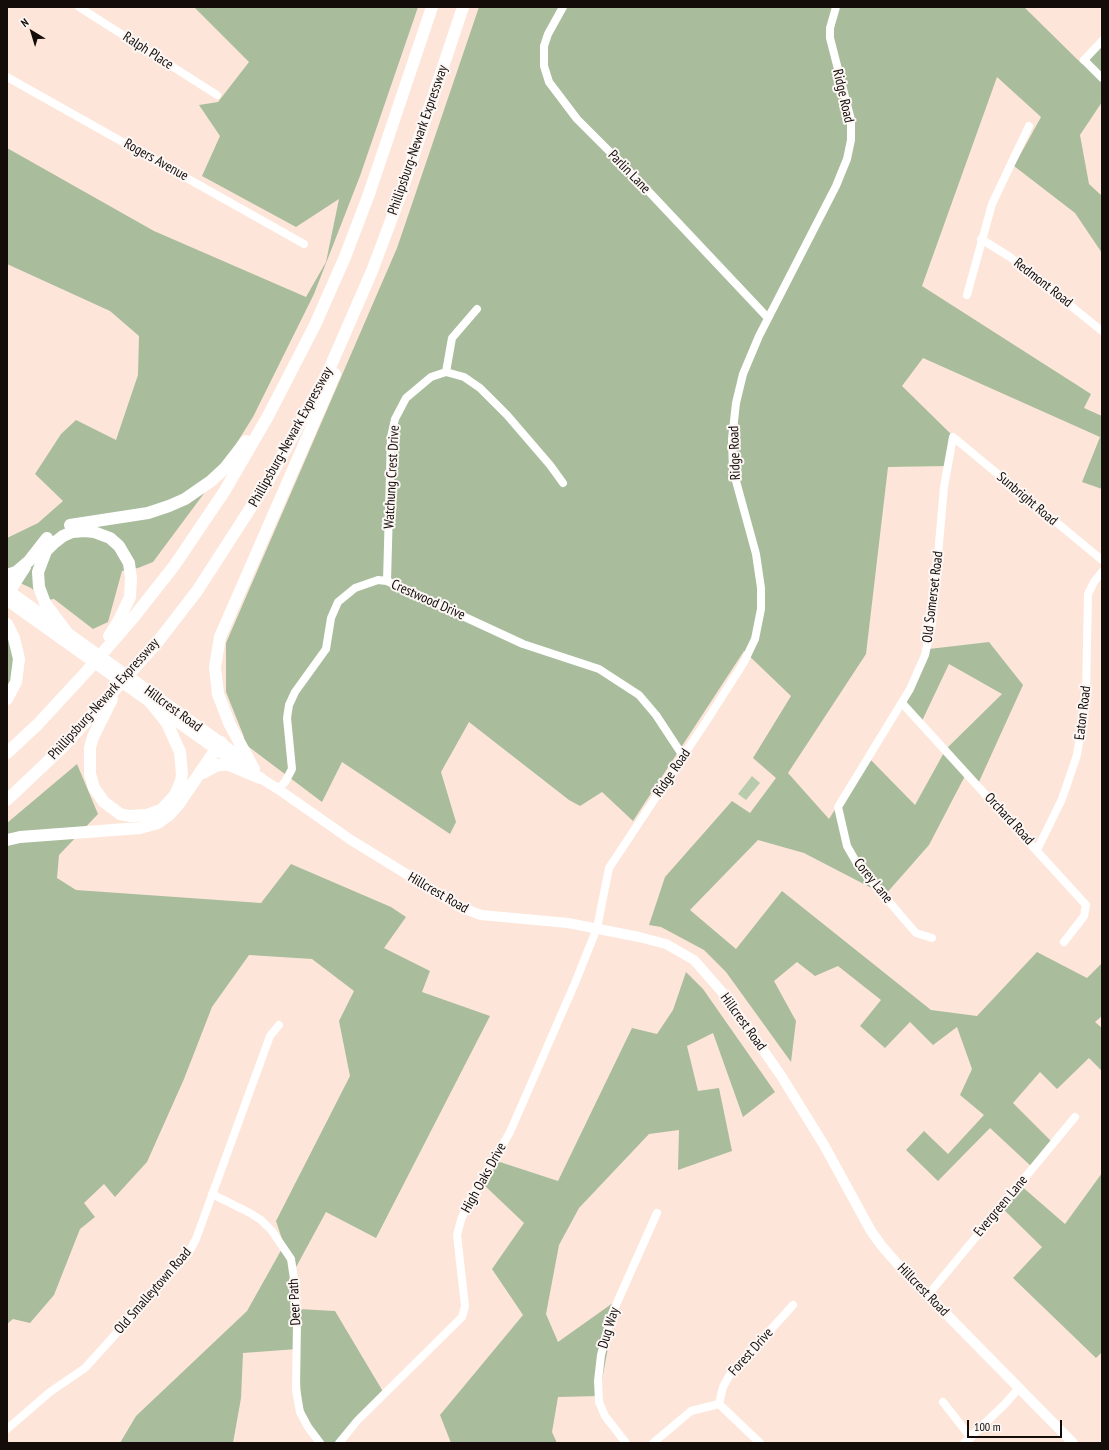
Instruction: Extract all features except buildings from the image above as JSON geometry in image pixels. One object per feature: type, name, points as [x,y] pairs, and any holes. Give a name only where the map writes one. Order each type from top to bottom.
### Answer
[{"type":"highway","name":"Phillipsburg-Newark Expressway","points":[[7,753],[38,724],[87,671],[133,618],[174,566],[224,492],[267,418],[315,325],[345,257],[369,194],[432,7]]},
{"type":"highway","name":"Phillipsburg-Newark Expressway","points":[[7,800],[63,747],[156,644],[197,591],[268,481],[312,402],[340,347],[372,271],[399,199],[463,7]]},
{"type":"highway","points":[[257,774],[230,725],[218,694],[215,667],[220,638],[378,274],[399,199]]},
{"type":"highway","points":[[8,594],[29,561],[48,537],[61,528],[148,512],[169,506],[185,499],[199,490],[225,468],[267,418]]},
{"type":"highway","points":[[69,635],[45,602],[39,587],[38,572],[46,551],[63,536],[72,532],[94,532],[110,538],[119,546],[129,563],[131,578],[130,597],[118,622],[87,671]]},
{"type":"highway","points":[[7,575],[16,572],[29,561]]},
{"type":"highway","points":[[7,624],[14,638],[19,659],[16,682],[7,699]]},
{"type":"highway","points":[[119,686],[93,737],[90,748],[90,774],[94,788],[104,802],[120,814],[129,816],[148,815],[167,805],[178,789],[182,774],[180,752],[173,734],[151,703]]},
{"type":"highway","points":[[7,840],[33,835],[133,829],[158,823],[178,805],[200,775],[218,746]]},
{"type":"highway","points":[[200,775],[210,768],[229,765],[257,774]]},
{"type":"main road","name":"Hillcrest Road","points":[[8,594],[69,635],[86,651]]},
{"type":"main road","name":"Hillcrest Road","points":[[8,594],[351,840],[460,907],[481,915],[533,919],[597,928],[666,944],[688,956],[701,967],[722,992],[780,1074],[824,1145],[871,1231],[881,1245],[1073,1443]]},
{"type":"main road","name":"Hillcrest Road","points":[[140,690],[151,703],[218,746]]},
{"type":"street","name":"Ralph Place","points":[[79,7],[217,95]]},
{"type":"street","name":"Parlin Lane","points":[[563,7],[548,34],[544,46],[543,59],[549,82],[577,119],[768,318]]},
{"type":"street","name":"Ridge Road","points":[[597,928],[609,868],[744,662],[756,639],[761,609],[759,573],[756,554],[734,480],[732,439],[736,403],[743,374],[768,318],[836,186],[847,158],[851,140],[851,120],[830,38],[830,28],[836,7]]},
{"type":"street","points":[[1102,41],[1084,60],[1102,78]]},
{"type":"street","name":"Rogers Avenue","points":[[7,77],[304,244]]},
{"type":"street","points":[[967,295],[981,239],[992,204],[1029,126]]},
{"type":"street","name":"Redmont Road","points":[[981,239],[1010,257],[1102,331]]},
{"type":"street","points":[[477,309],[452,338],[446,372],[470,380],[488,395],[550,465],[563,483]]},
{"type":"street","name":"Watchung Crest Drive","points":[[386,581],[391,437],[395,419],[401,406],[411,392],[432,376],[446,372]]},
{"type":"street","name":"Sunbright Road","points":[[953,437],[1102,560]]},
{"type":"street","name":"Old Somerset Road","points":[[838,807],[902,703],[919,671],[929,640],[944,487],[953,437]]},
{"type":"street","name":"Eaton Road","points":[[1038,850],[1062,799],[1077,755],[1086,694],[1088,594],[1094,582],[1102,572]]},
{"type":"street","name":"Crestwood Drive","points":[[278,789],[285,782],[292,769],[287,718],[289,705],[295,692],[326,649],[331,618],[338,602],[355,588],[378,580],[386,581],[523,644],[599,669],[626,685],[643,700],[656,715],[683,756]]},
{"type":"street","name":"Orchard Road","points":[[902,703],[1038,850],[1086,905],[1084,916],[1064,942]]},
{"type":"street","name":"Corey Lane","points":[[838,807],[847,846],[859,867],[916,933],[932,938]]},
{"type":"street","name":"High Oaks Drive","points":[[339,1443],[358,1420],[462,1317],[465,1306],[457,1235],[461,1220],[467,1205],[510,1132],[597,928]]},
{"type":"street","name":"Old Smalleytown Road","points":[[7,1429],[50,1392],[85,1368],[171,1275],[188,1254],[196,1239],[270,1036],[279,1026]]},
{"type":"street","name":"Evergreen Lane","points":[[928,1295],[1075,1117]]},
{"type":"street","name":"Deer Path","points":[[212,1194],[261,1220],[272,1231],[291,1259],[297,1323],[296,1390],[300,1412],[308,1428],[320,1443]]},
{"type":"street","name":"Dug Way","points":[[626,1443],[605,1416],[599,1402],[598,1381],[601,1355],[611,1316],[658,1213]]},
{"type":"street","name":"Forest Drive","points":[[719,1404],[722,1387],[729,1376],[793,1305]]},
{"type":"street","points":[[943,1402],[968,1441],[1019,1388]]},
{"type":"street","points":[[653,1443],[691,1411],[719,1404],[760,1443]]},
{"type":"green space","points":[[194,7],[418,7],[360,176],[314,294],[253,417],[211,484],[153,562],[138,568],[122,571],[108,622],[93,629],[54,599],[47,600],[31,588],[7,577],[7,538],[38,523],[63,501],[35,474],[61,434],[76,420],[116,440],[138,375],[139,336],[110,311],[7,264],[7,148],[154,231],[306,297],[326,262],[339,199],[296,227],[202,176],[220,136],[199,105],[218,102],[249,62]]},
{"type":"green space","points":[[479,7],[1024,7],[1082,64],[1102,38],[1102,102],[1080,135],[1089,184],[1102,196],[1102,253],[1075,213],[1014,166],[1041,117],[997,77],[922,286],[1091,394],[1084,408],[1102,416],[1102,489],[1082,482],[1100,437],[923,358],[902,386],[953,436],[948,466],[888,467],[866,654],[788,773],[829,819],[868,757],[915,805],[946,749],[1002,694],[949,664],[921,723],[905,703],[929,649],[989,642],[1023,685],[978,784],[967,772],[929,845],[885,895],[804,853],[758,840],[690,910],[736,949],[782,891],[931,1010],[977,1016],[1037,952],[1087,978],[1102,963],[1102,1016],[1095,1022],[1102,1028],[1102,1071],[1089,1058],[1057,1089],[1040,1072],[1013,1103],[1054,1144],[1033,1168],[990,1128],[938,1181],[906,1150],[924,1131],[948,1154],[984,1115],[960,1095],[972,1069],[957,1027],[933,1045],[910,1022],[885,1048],[860,1026],[881,1000],[838,966],[815,976],[797,962],[774,981],[796,1021],[791,1062],[726,972],[704,950],[661,927],[649,925],[665,877],[732,801],[750,813],[776,778],[753,758],[791,696],[744,651],[633,821],[602,792],[580,806],[569,800],[469,722],[441,772],[456,822],[450,834],[342,762],[322,802],[241,741],[244,737],[226,692],[226,643],[397,248]]},
{"type":"green space","points":[[7,635],[17,655],[7,697]]},
{"type":"green space","points":[[77,764],[98,814],[59,855],[57,878],[76,890],[261,903],[291,864],[391,907],[406,917],[384,948],[430,971],[422,992],[490,1016],[376,1238],[326,1212],[295,1269],[299,1309],[335,1311],[385,1395],[343,1443],[323,1443],[303,1416],[297,1349],[243,1353],[241,1398],[233,1443],[120,1443],[136,1416],[247,1311],[284,1245],[276,1221],[350,1076],[339,1021],[354,991],[312,959],[249,955],[212,1007],[184,1079],[147,1162],[115,1197],[104,1184],[84,1203],[95,1217],[80,1229],[54,1295],[30,1323],[13,1319],[7,1324],[7,823]]},
{"type":"green space","points":[[752,776],[760,783],[746,800],[738,794]]},
{"type":"green space","points":[[686,972],[703,989],[775,1092],[743,1117],[713,1033],[687,1046],[698,1091],[719,1088],[732,1151],[678,1170],[679,1130],[649,1134],[579,1208],[559,1245],[546,1314],[558,1342],[617,1300],[599,1396],[558,1397],[552,1432],[557,1443],[451,1443],[440,1415],[523,1315],[492,1269],[524,1223],[483,1184],[497,1161],[558,1181],[632,1028],[657,1034],[673,1010]]},
{"type":"green space","points":[[1102,1173],[1102,1352],[1096,1358],[1013,1278],[1042,1247],[1000,1206],[1019,1184],[1065,1224]]}]
